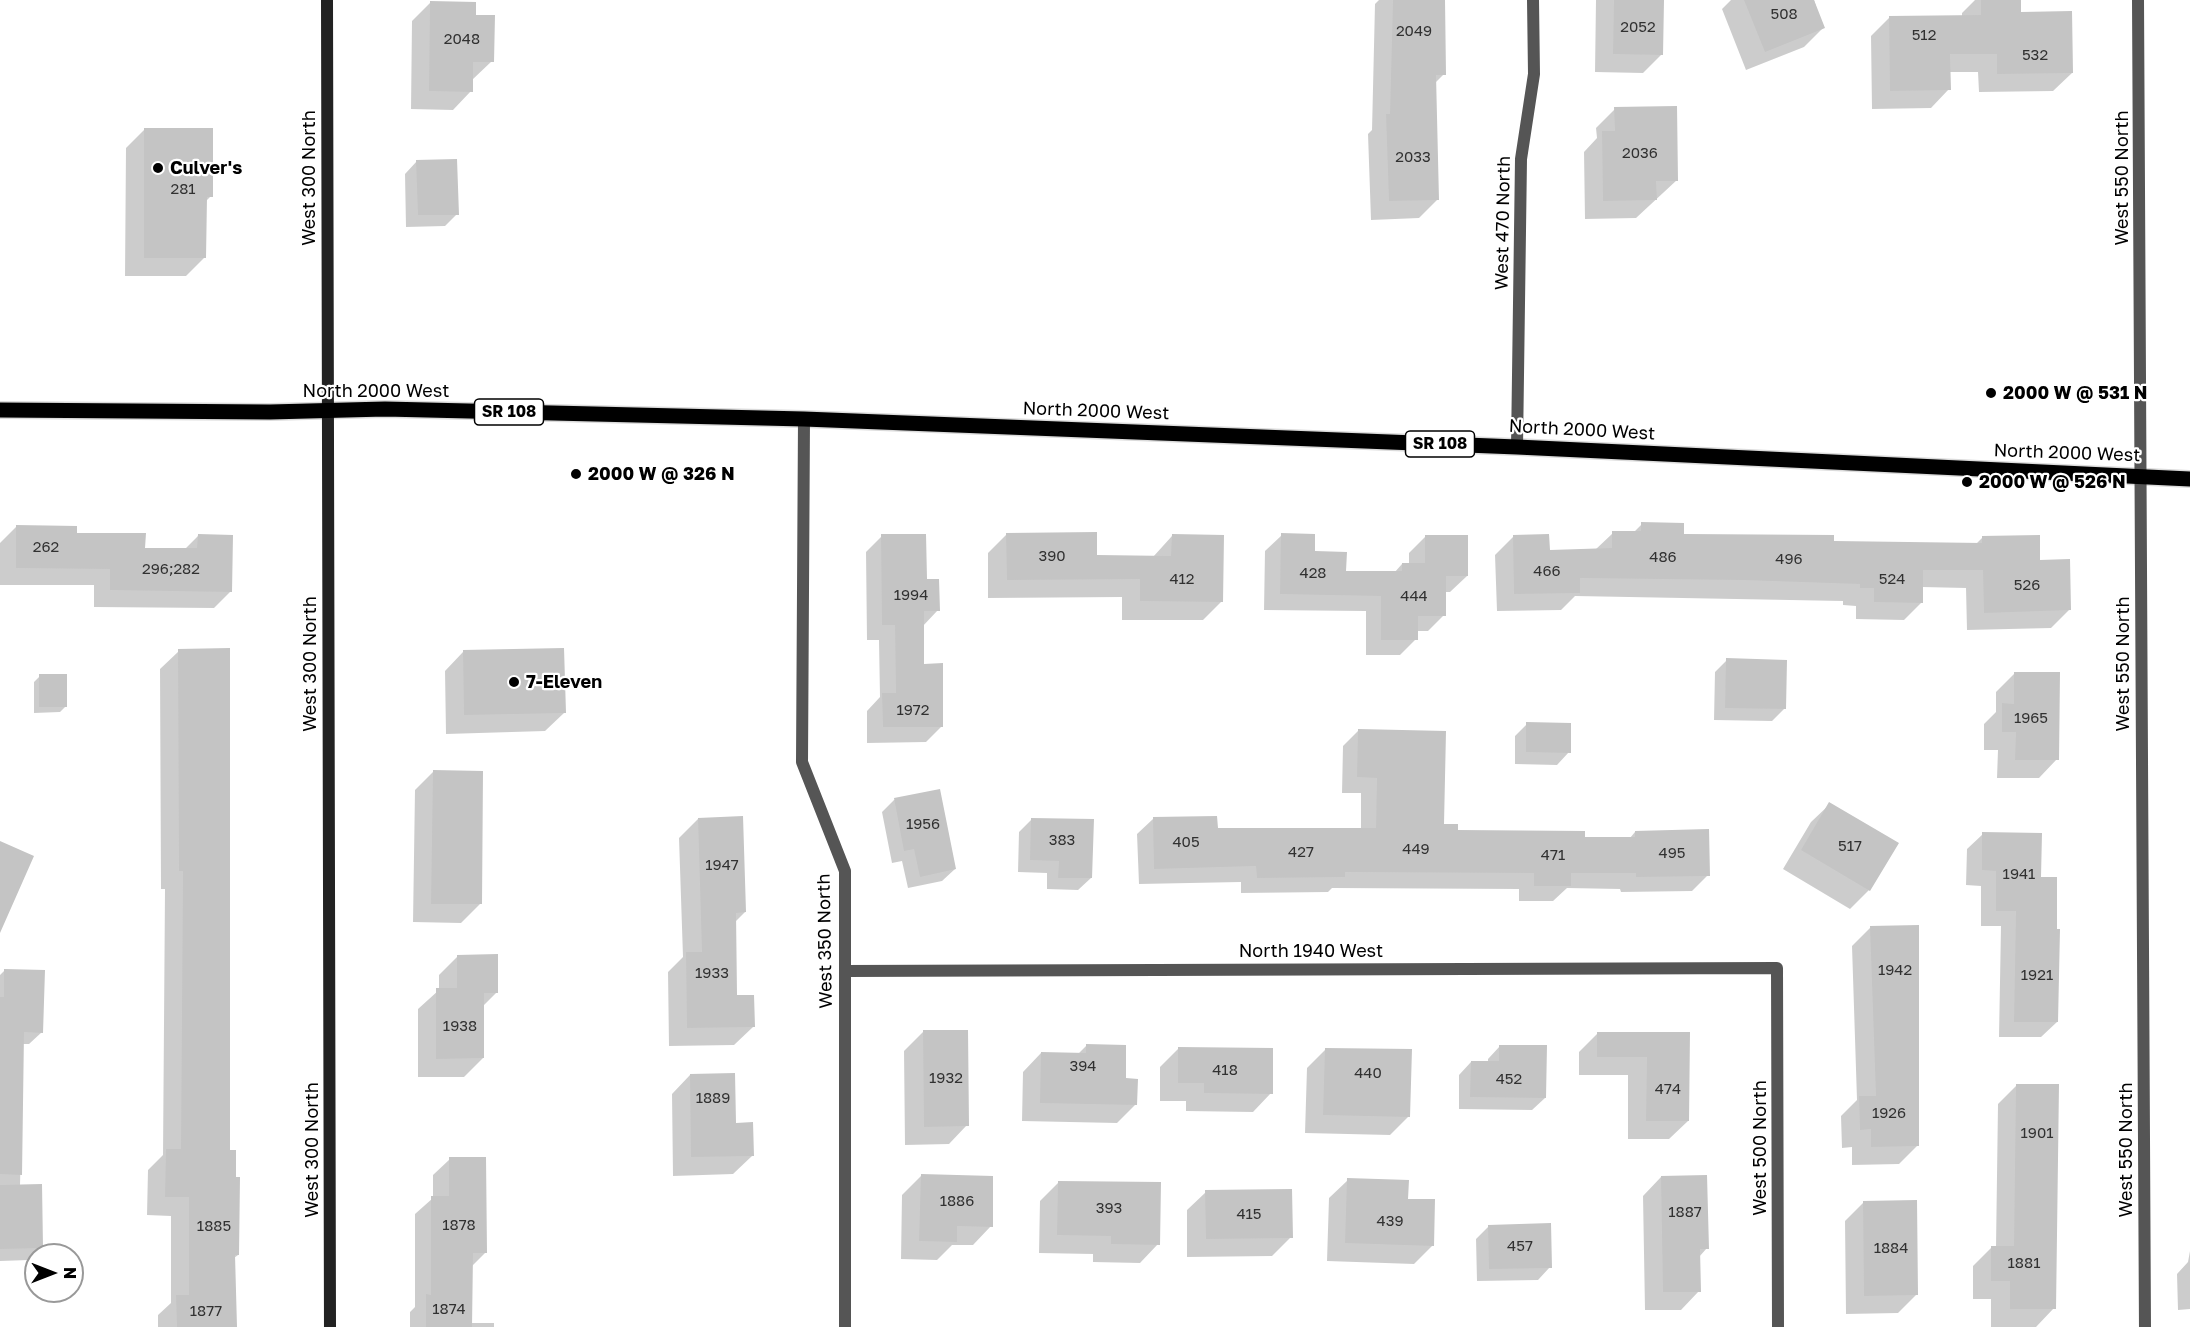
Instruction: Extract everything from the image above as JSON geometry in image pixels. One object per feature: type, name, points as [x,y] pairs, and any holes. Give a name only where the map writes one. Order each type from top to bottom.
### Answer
[{"type":"main road","name":"West 300 North","points":[[327,0],[330,1327]]},
{"type":"main road","name":"North 2000 West","points":[[0,410],[327,411],[385,409],[804,419],[1517,447],[2190,479]]},
{"type":"street","name":"West 470 North","points":[[1517,447],[1521,159],[1534,74],[1533,0]]},
{"type":"street","name":"West 550 North","points":[[2138,0],[2145,1327]]},
{"type":"street","name":"West 350 North","points":[[804,419],[802,762],[845,871],[845,1327]]},
{"type":"street","name":"North 1940 West","points":[[845,971],[1777,968]]},
{"type":"street","name":"West 500 North","points":[[1777,968],[1778,1327]]},
{"type":"building","points":[[1393,0],[1445,0],[1446,75],[1436,75],[1439,200],[1389,201],[1386,114],[1390,114]]},
{"type":"building","points":[[1614,0],[1664,0],[1663,55],[1613,54]]},
{"type":"building","points":[[1744,0],[1814,0],[1825,28],[1765,52]]},
{"type":"building","points":[[1981,0],[2021,0],[2021,12],[2072,11],[2073,73],[1997,74],[1997,54],[1950,54],[1951,90],[1890,91],[1889,16],[1981,15]]},
{"type":"building","points":[[430,1],[476,2],[476,15],[495,15],[494,62],[473,62],[473,92],[429,91]]},
{"type":"building","points":[[1677,106],[1678,181],[1656,181],[1657,200],[1603,201],[1602,131],[1615,131],[1614,107]]},
{"type":"building","points":[[144,128],[213,128],[213,197],[207,197],[206,258],[144,258]]},
{"type":"building","points":[[457,159],[459,215],[418,215],[416,160]]},
{"type":"building","points":[[1641,522],[1684,523],[1684,534],[1834,535],[1834,541],[1982,543],[1982,536],[2040,535],[2040,560],[2070,559],[2071,610],[1984,613],[1983,570],[1923,570],[1923,603],[1874,602],[1874,588],[1860,588],[1860,584],[1743,580],[1580,578],[1580,593],[1514,594],[1513,535],[1549,534],[1550,550],[1612,548],[1612,531],[1641,531]]},
{"type":"building","points":[[16,525],[77,526],[77,533],[146,533],[145,548],[197,548],[198,534],[233,535],[232,592],[110,590],[110,569],[16,568]]},
{"type":"building","points":[[1097,532],[1097,555],[1171,556],[1172,534],[1224,535],[1223,602],[1140,601],[1140,579],[1007,580],[1006,533]]},
{"type":"building","points":[[1281,533],[1315,534],[1315,551],[1347,552],[1346,571],[1402,571],[1402,563],[1425,563],[1425,535],[1468,535],[1468,576],[1446,576],[1446,616],[1418,616],[1418,640],[1381,640],[1381,596],[1280,594]]},
{"type":"building","points":[[881,534],[926,534],[927,579],[939,579],[940,611],[924,611],[924,664],[943,663],[943,727],[883,727],[882,693],[896,693],[895,625],[882,625]]},
{"type":"building","points":[[230,648],[230,1150],[236,1150],[236,1177],[240,1177],[239,1255],[235,1255],[237,1327],[177,1327],[176,1295],[189,1295],[189,1197],[165,1197],[166,1149],[181,1149],[183,871],[179,871],[178,649]]},
{"type":"building","name":"7-Eleven","points":[[564,648],[566,713],[464,715],[463,650]]},
{"type":"building","points":[[1726,658],[1787,660],[1786,709],[1725,708]]},
{"type":"building","points":[[2014,672],[2060,672],[2059,760],[2015,760],[2016,732],[2002,732],[2002,703],[2014,704]]},
{"type":"building","points":[[39,674],[67,674],[67,707],[39,707]]},
{"type":"building","points":[[1526,722],[1571,723],[1571,753],[1526,752]]},
{"type":"building","points":[[1358,729],[1446,731],[1444,824],[1458,824],[1458,830],[1585,831],[1585,837],[1635,837],[1635,831],[1709,829],[1710,876],[1636,877],[1636,873],[1571,873],[1571,886],[1534,886],[1534,873],[1345,872],[1345,877],[1257,878],[1256,866],[1154,869],[1153,817],[1217,816],[1218,828],[1376,828],[1377,778],[1357,777]]},
{"type":"building","points":[[433,770],[483,771],[482,904],[431,904]]},
{"type":"building","points":[[940,789],[956,869],[920,877],[914,849],[904,851],[894,798]]},
{"type":"building","points":[[1829,802],[1899,843],[1870,891],[1801,850]]},
{"type":"building","points":[[743,816],[746,912],[736,913],[737,995],[754,995],[755,1027],[687,1028],[686,952],[702,952],[698,818]]},
{"type":"building","points":[[1031,818],[1094,819],[1092,878],[1058,878],[1059,861],[1030,860]]},
{"type":"building","points":[[1982,832],[2042,833],[2041,877],[2057,877],[2057,929],[2060,929],[2058,1022],[2014,1022],[2016,911],[1996,911],[1996,871],[1982,870]]},
{"type":"building","points":[[0,841],[34,856],[0,933]]},
{"type":"building","points":[[1919,925],[1919,1146],[1871,1147],[1871,1129],[1860,1130],[1859,1096],[1876,1096],[1870,926]]},
{"type":"building","points":[[498,954],[498,993],[484,993],[484,1058],[436,1059],[436,988],[457,988],[457,955]]},
{"type":"building","points":[[4,969],[45,970],[43,1033],[24,1032],[22,1175],[0,1174],[0,997],[4,997]]},
{"type":"building","points":[[923,1030],[968,1030],[969,1126],[924,1127]]},
{"type":"building","points":[[1597,1032],[1690,1032],[1689,1121],[1646,1121],[1647,1057],[1597,1057]]},
{"type":"building","points":[[1086,1044],[1126,1045],[1126,1078],[1138,1079],[1137,1105],[1040,1103],[1041,1052],[1086,1053]]},
{"type":"building","points":[[1499,1045],[1547,1045],[1546,1098],[1470,1097],[1471,1061],[1499,1061]]},
{"type":"building","points":[[1178,1047],[1273,1048],[1273,1094],[1204,1093],[1204,1083],[1178,1083]]},
{"type":"building","points":[[1325,1048],[1412,1049],[1410,1117],[1323,1115]]},
{"type":"building","points":[[735,1073],[736,1123],[753,1122],[754,1156],[691,1157],[690,1074]]},
{"type":"building","points":[[2016,1084],[2059,1084],[2056,1309],[2010,1309],[2010,1281],[1991,1281],[1991,1246],[2014,1246]]},
{"type":"building","points":[[449,1157],[486,1157],[487,1253],[473,1253],[472,1327],[426,1327],[426,1294],[431,1295],[431,1196],[449,1196]]},
{"type":"building","points":[[921,1174],[993,1176],[993,1227],[957,1226],[957,1242],[919,1241]]},
{"type":"building","points":[[1707,1175],[1709,1249],[1700,1249],[1701,1292],[1663,1292],[1661,1176]]},
{"type":"building","points":[[1347,1178],[1409,1180],[1408,1199],[1435,1199],[1434,1246],[1345,1243]]},
{"type":"building","points":[[1058,1181],[1161,1182],[1160,1245],[1111,1244],[1111,1236],[1057,1235]]},
{"type":"building","points":[[42,1184],[43,1243],[24,1243],[24,1248],[0,1249],[0,1185]]},
{"type":"building","points":[[1292,1189],[1293,1238],[1206,1239],[1205,1190]]},
{"type":"building","points":[[1917,1200],[1918,1295],[1864,1296],[1863,1201]]},
{"type":"building","points":[[1551,1223],[1552,1268],[1489,1269],[1488,1225]]},
{"type":"place","name":"Culver's","points":[[158,168]]},
{"type":"place","name":"2000 W @ 531 N","points":[[1991,393]]},
{"type":"place","name":"2000 W @ 326 N","points":[[576,474]]},
{"type":"place","name":"2000 W @ 526 N","points":[[1967,482]]},
{"type":"place","name":"7-Eleven","points":[[514,682]]}]
